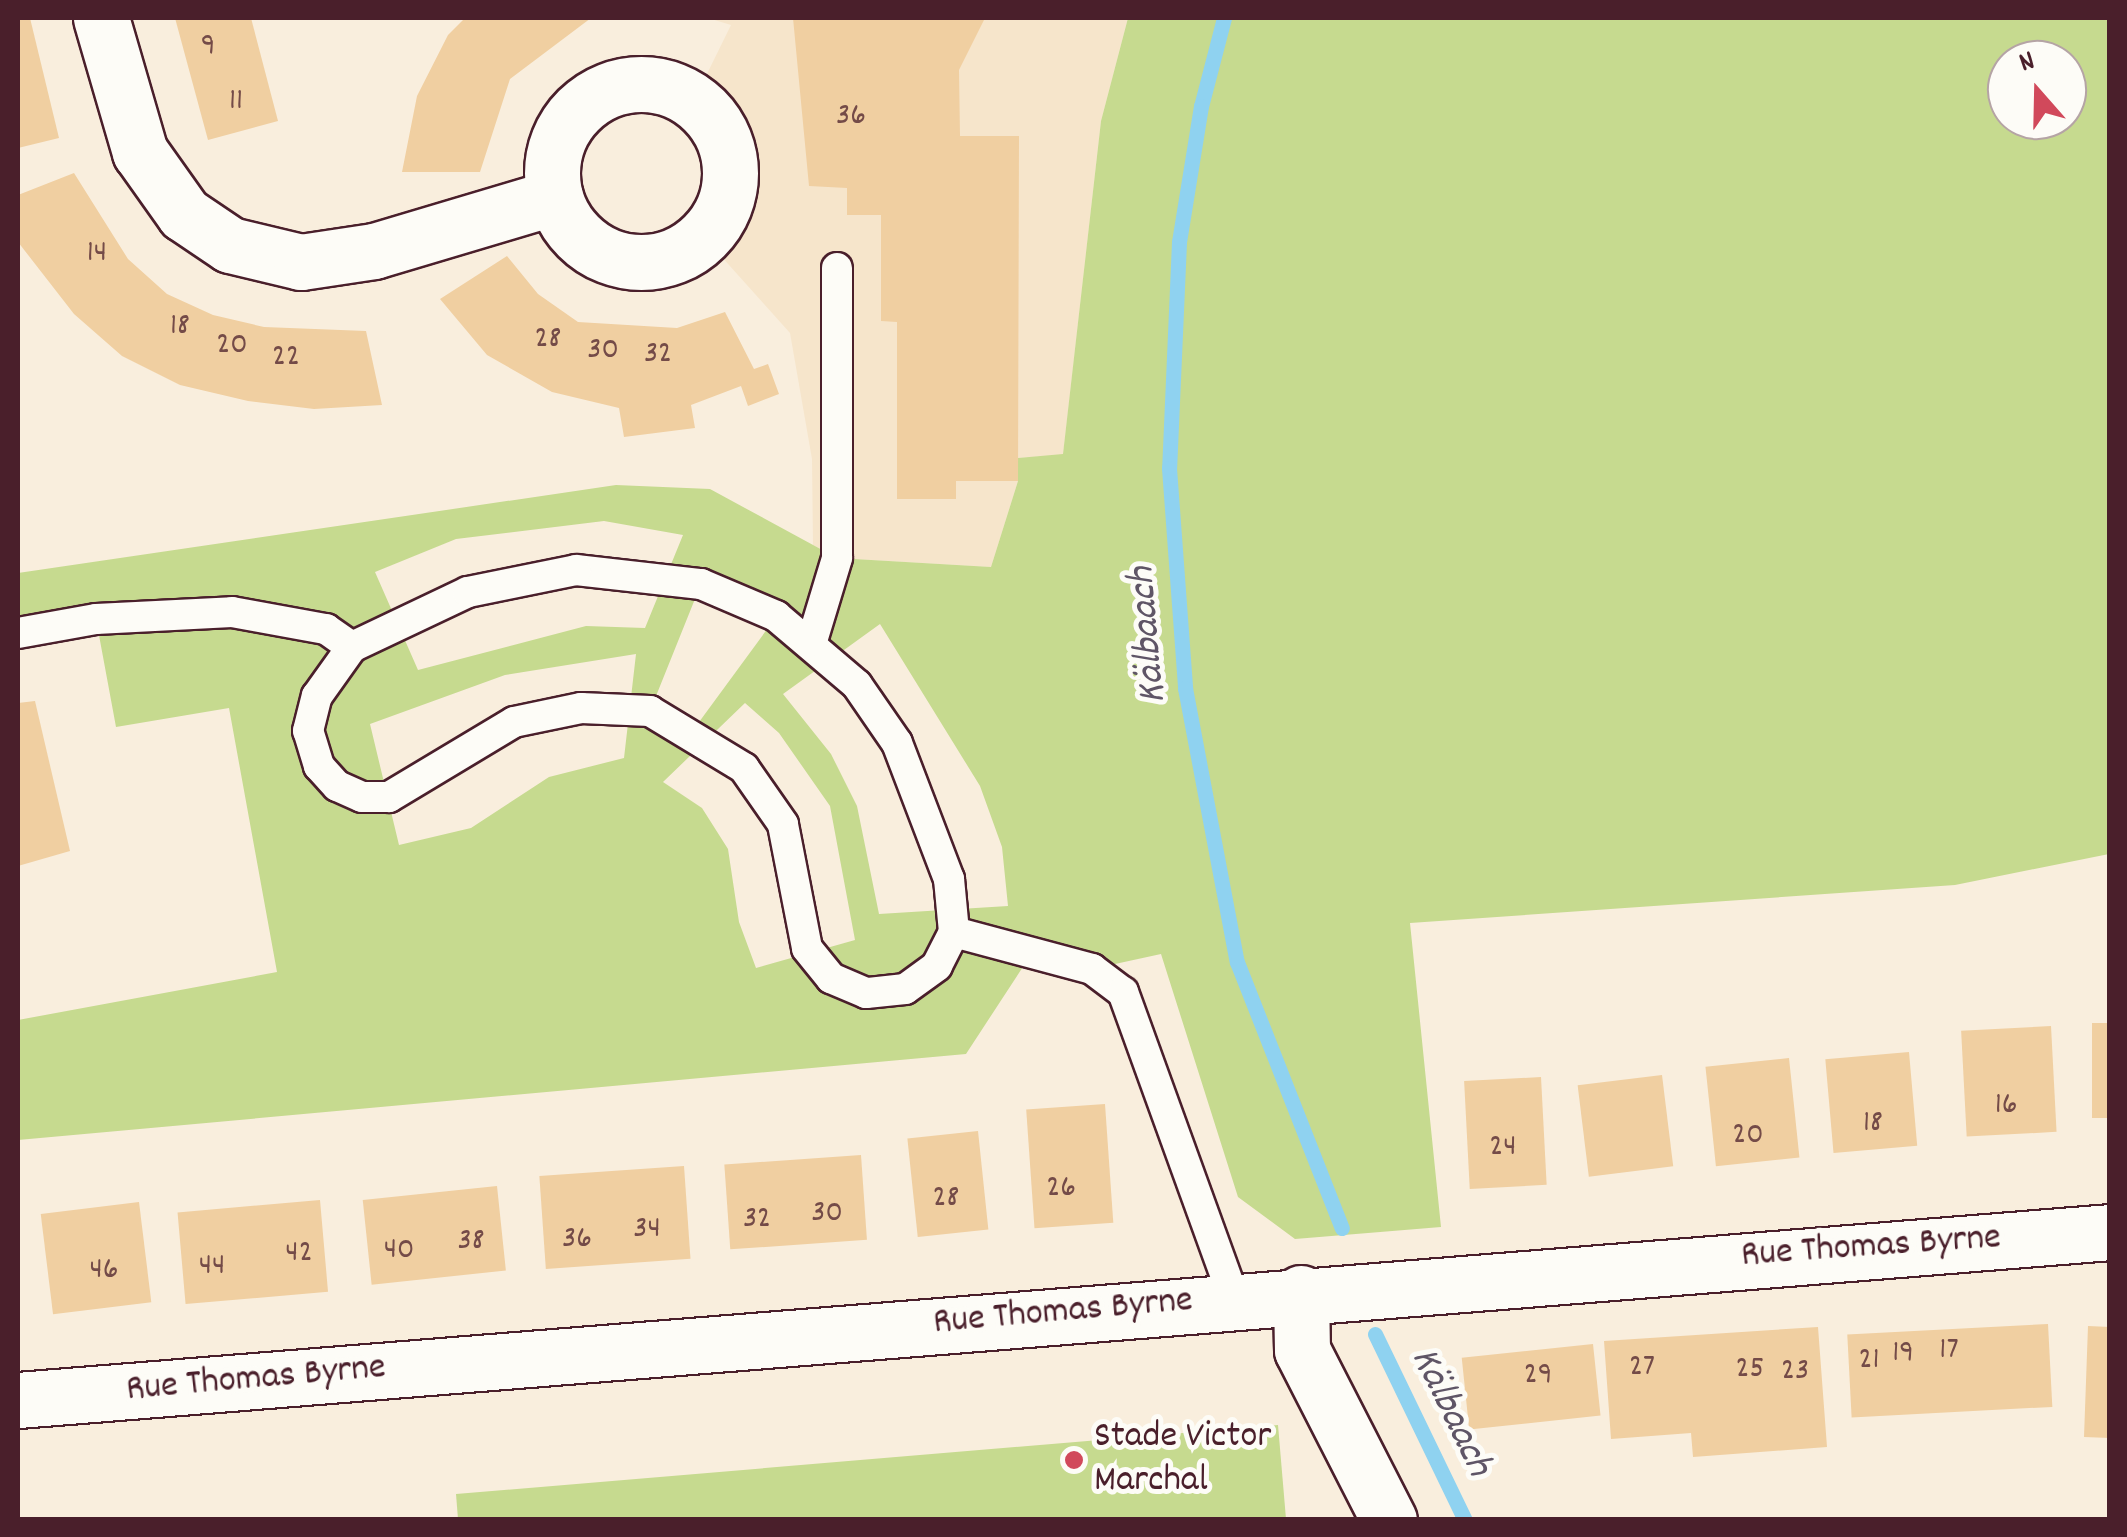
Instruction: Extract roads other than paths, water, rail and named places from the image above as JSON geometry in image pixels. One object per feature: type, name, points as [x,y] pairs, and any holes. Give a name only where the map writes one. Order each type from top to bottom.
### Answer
[{"type":"street","points":[[102,18],[140,152],[184,214],[230,245],[301,262],[374,251],[554,197]]},
{"type":"street","name":"Rue Thomas Byrne","points":[[18,1400],[1301,1293],[2110,1232]]},
{"type":"street","points":[[1301,1293],[1302,1350],[1388,1520]]},
{"type":"lane","points":[[812,641],[837,558],[837,268]]},
{"type":"lane","points":[[576,570],[701,584],[776,616],[812,641],[857,685],[897,744],[949,880],[954,932],[937,966],[905,989],[866,993],[831,978],[807,948],[784,824],[744,768],[650,711],[582,708],[514,722],[389,797],[337,786],[318,766],[308,731],[317,696],[352,647],[468,592],[576,570]]},
{"type":"lane","points":[[18,633],[96,619],[232,612],[326,628],[352,647]]},
{"type":"lane","points":[[954,932],[1092,969],[1123,992],[1234,1299]]},
{"type":"waterway","name":"Kälbaach","points":[[1224,18],[1201,106],[1179,242],[1169,468],[1185,688],[1237,962],[1342,1228]]},
{"type":"waterway","name":"Kälbaach","points":[[1375,1334],[1465,1520]]},
{"type":"place","name":"Stade Victor Marchal","points":[[1074,1460]]}]
